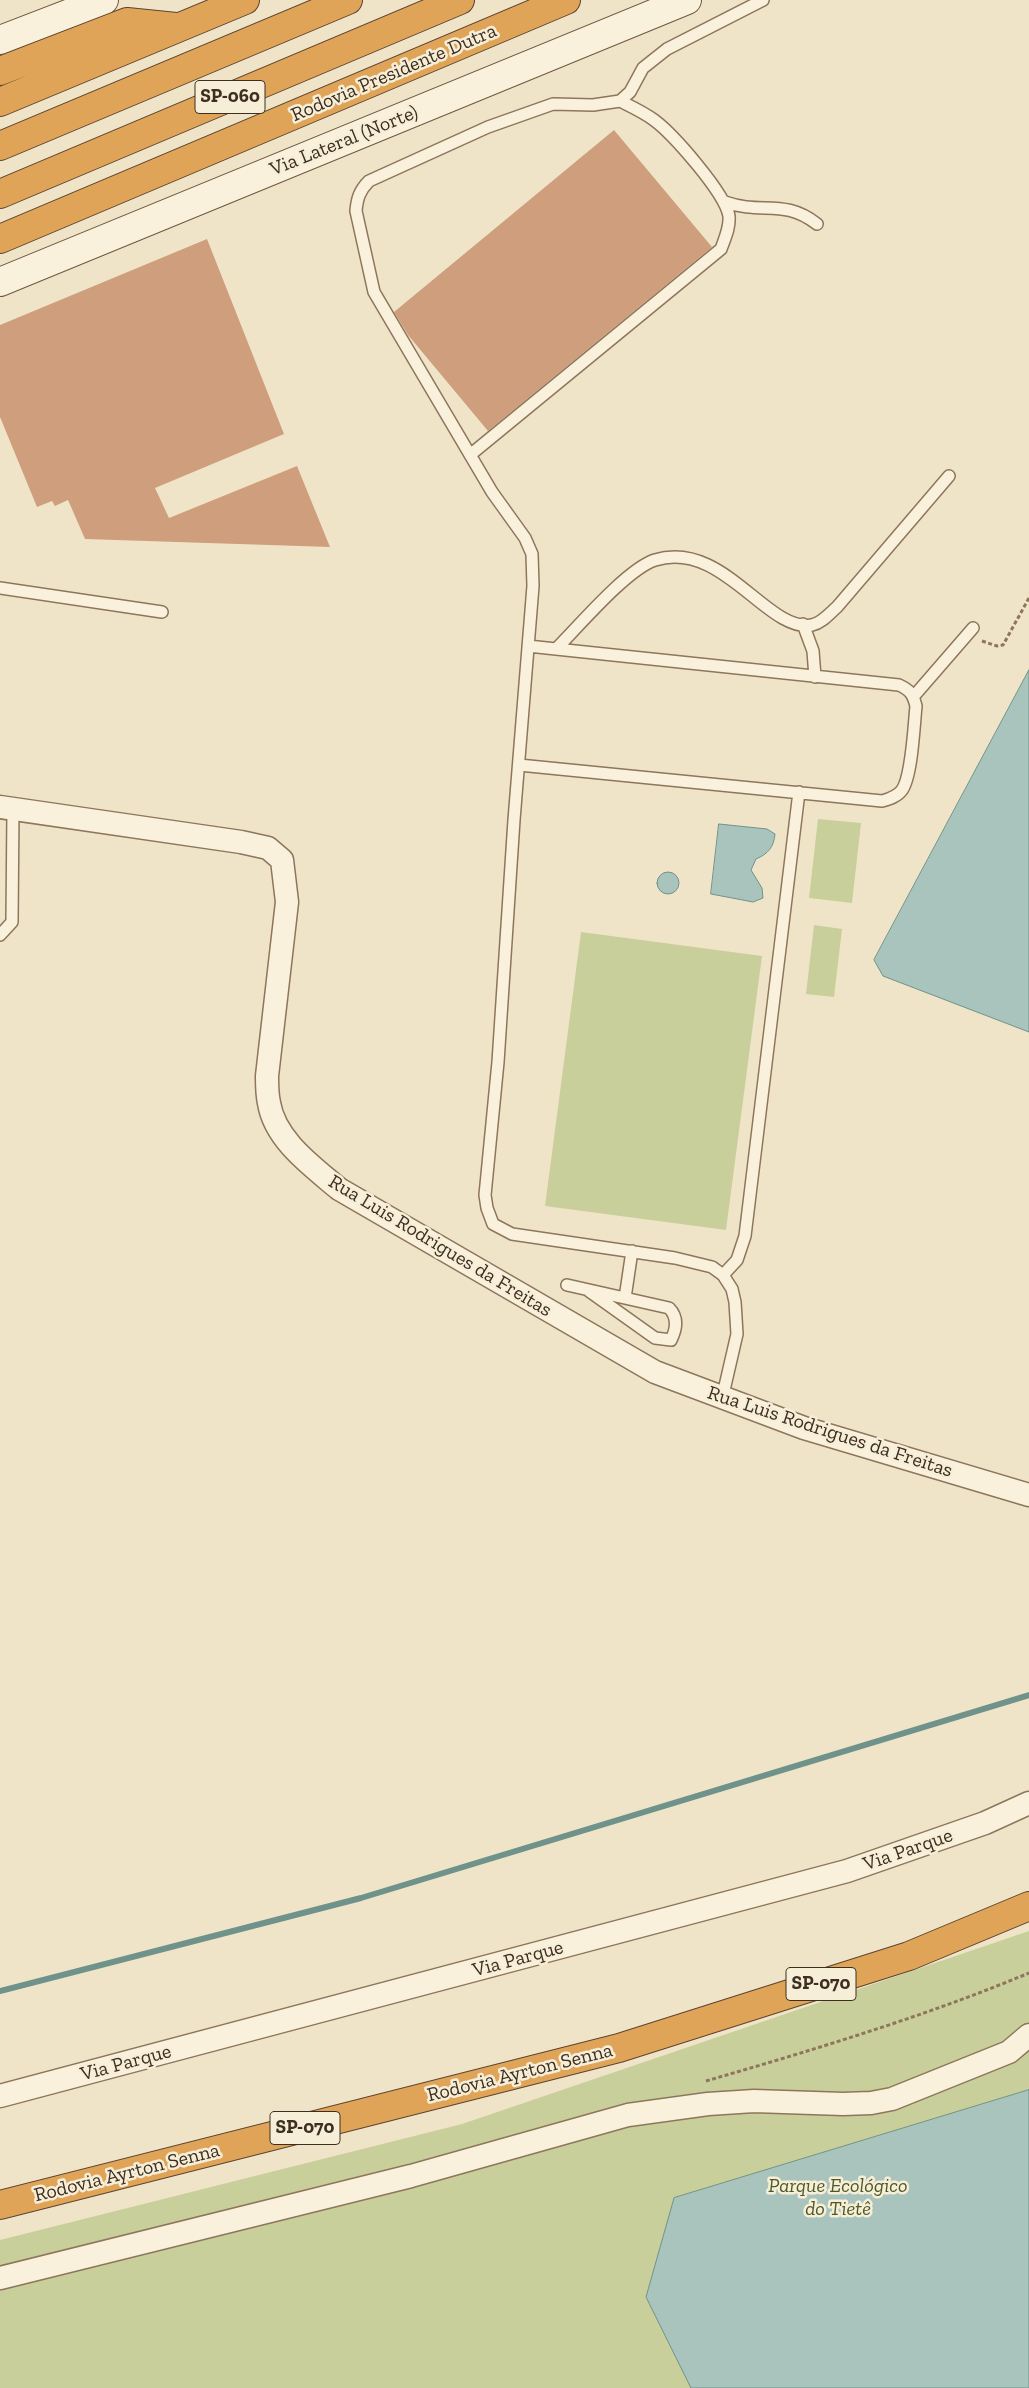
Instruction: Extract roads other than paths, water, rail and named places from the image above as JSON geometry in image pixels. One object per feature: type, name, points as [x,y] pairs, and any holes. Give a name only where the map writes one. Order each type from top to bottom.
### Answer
[{"type":"highway","points":[[0,102],[246,0]]},
{"type":"highway","name":"SP-060","points":[[0,146],[348,0]]},
{"type":"highway","name":"Rodovia Presidente Dutra","points":[[0,194],[460,0]]},
{"type":"highway","name":"Rodovia Presidente Dutra","points":[[0,239],[566,0]]},
{"type":"highway","points":[[0,70],[127,22],[180,27]]},
{"type":"highway","name":"Rodovia Ayrton Senna","points":[[0,2205],[619,2048],[909,1956],[1029,1906]]},
{"type":"main road","points":[[0,40],[104,0]]},
{"type":"main road","name":"Via Lateral (Norte)","points":[[0,282],[687,0]]},
{"type":"street","name":"Rua Luis Rodrigues da Freitas","points":[[6,808],[241,842],[268,848],[282,860],[287,902],[267,1076],[269,1105],[281,1133],[304,1159],[339,1189],[655,1372],[722,1399],[804,1428],[1029,1495]]},
{"type":"street","name":"Via Parque","points":[[0,2096],[847,1871],[985,1823],[1029,1803]]},
{"type":"street","points":[[0,2278],[411,2176],[628,2116],[708,2104],[754,2101],[844,2104],[870,2103],[892,2099],[1009,2052],[1029,2035]]},
{"type":"lane","points":[[722,1399],[737,1334],[736,1302],[732,1289],[723,1275],[712,1267],[701,1263],[512,1234],[493,1224],[487,1208],[485,1195],[498,1062],[533,586],[532,554],[525,538],[492,492],[374,292],[356,211],[357,199],[362,188],[378,175],[488,127],[552,104],[607,105],[620,101],[630,92],[636,79],[654,58],[667,49],[764,0]]},
{"type":"lane","points":[[470,455],[721,249],[728,232],[729,217],[725,202],[672,136],[640,110],[620,101]]},
{"type":"lane","points":[[725,202],[740,208],[788,208],[804,213],[817,224]]},
{"type":"lane","points":[[556,649],[635,570],[656,560],[672,558],[689,559],[712,566],[734,580],[775,613],[802,624],[812,625],[819,622],[837,607],[949,476]]},
{"type":"lane","points":[[0,588],[162,612]]},
{"type":"lane","points":[[802,624],[814,650],[815,677]]},
{"type":"lane","points":[[914,696],[970,631]]},
{"type":"lane","points":[[519,765],[882,800],[892,798],[901,791],[907,780],[916,706],[914,696],[908,689],[899,686],[528,646]]},
{"type":"lane","points":[[723,1275],[737,1260],[745,1236],[799,792]]},
{"type":"lane","points":[[0,935],[12,922],[6,808]]},
{"type":"lane","points":[[625,1298],[632,1251]]},
{"type":"lane","points":[[567,1285],[669,1308],[675,1314],[676,1321],[671,1340],[655,1338],[589,1291]]},
{"type":"water","points":[[1029,670],[1029,1032],[883,976],[874,960]]},
{"type":"water","points":[[719,824],[767,829],[775,834],[770,850],[756,859],[751,870],[762,888],[763,898],[753,902],[711,894]]},
{"type":"water","points":[[668,872],[676,875],[679,883],[676,891],[668,894],[660,891],[657,883],[660,875]]},
{"type":"water","points":[[1029,2090],[1029,2388],[691,2388],[646,2297],[674,2198]]},
{"type":"waterway","points":[[0,1991],[361,1898],[1029,1695]]},
{"type":"park label","name":"Parque Ecológico do Tietê","points":[[838,2198]]}]
